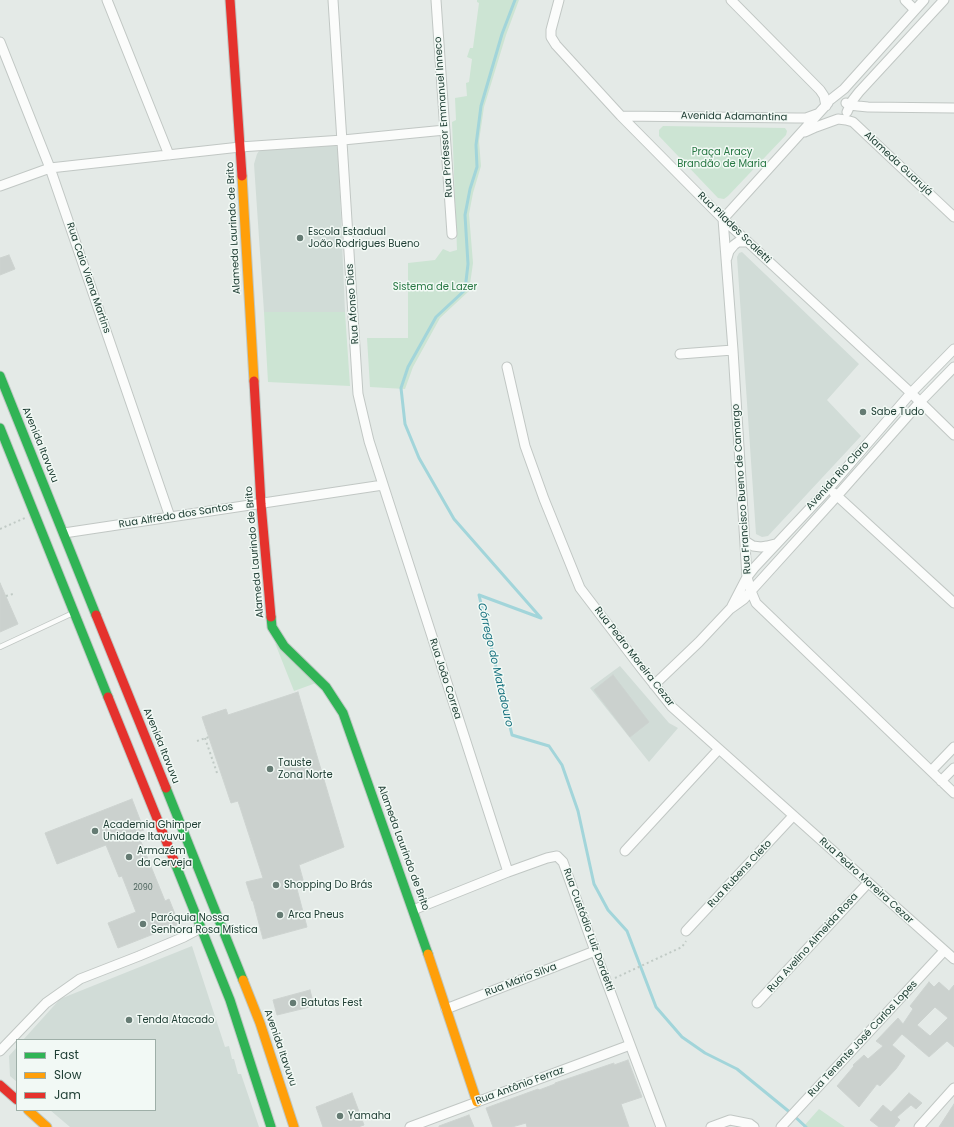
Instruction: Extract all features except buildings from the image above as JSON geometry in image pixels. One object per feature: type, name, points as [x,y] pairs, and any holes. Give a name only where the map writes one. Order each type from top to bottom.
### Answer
[{"type":"main road","name":"Alameda Laurindo de Brito","points":[[230,0],[261,504],[272,627],[284,646],[326,687],[343,714],[413,910],[477,1102]]},
{"type":"main road","name":"Avenida Itavuvu","points":[[0,376],[260,1023],[294,1127]]},
{"type":"main road","points":[[0,428],[230,1000],[271,1127]]},
{"type":"main road","points":[[201,928],[212,905]]},
{"type":"main road","points":[[0,1085],[16,1099]]},
{"type":"main road","points":[[29,1111],[47,1127]]},
{"type":"street","points":[[107,0],[169,155]]},
{"type":"street","name":"Rua Afonso Dias","points":[[333,0],[358,394],[369,441],[383,485]]},
{"type":"street","name":"Rua Professor Emmanuel Inneco","points":[[436,0],[452,234]]},
{"type":"street","name":"Rua Pilades Scaletti","points":[[559,0],[551,30],[551,37],[556,45],[621,116],[723,219],[911,393],[954,435]]},
{"type":"street","points":[[731,0],[820,90],[828,103],[827,113],[829,116],[838,119]]},
{"type":"street","points":[[905,0],[915,10]]},
{"type":"street","points":[[723,219],[828,103],[844,89],[924,0]]},
{"type":"street","points":[[796,139],[810,129],[844,116],[848,106],[859,92],[944,0]]},
{"type":"street","name":"Rua Caio Viana Martins","points":[[0,42],[50,168],[170,517]]},
{"type":"street","points":[[828,103],[837,98],[843,100],[848,106],[954,108]]},
{"type":"street","name":"Avenida Adamantina","points":[[621,116],[801,118],[818,114]]},
{"type":"street","points":[[640,135],[638,125],[649,116]]},
{"type":"street","name":"Alameda Guarujá","points":[[838,119],[856,123],[954,216]]},
{"type":"street","points":[[0,186],[50,168],[240,147],[343,140],[445,130]]},
{"type":"street","name":"Rua Francisco Bueno de Camargo","points":[[723,219],[733,350],[747,577],[751,592],[756,603],[954,793]]},
{"type":"street","points":[[726,259],[729,251],[734,245],[738,242],[747,242]]},
{"type":"street","name":"Avenida Rio Claro","points":[[730,610],[747,577],[754,568],[829,488],[911,393],[954,349]]},
{"type":"street","points":[[680,354],[733,350]]},
{"type":"street","name":"Rua Pedro Moreira Cezar","points":[[507,366],[525,446],[544,499],[580,588],[672,707],[954,960]]},
{"type":"street","name":"Avenida Rio Claro","points":[[654,685],[730,610],[751,592],[920,402],[954,367]]},
{"type":"street","name":"Rua Alfredo dos Santos","points":[[64,533],[383,485]]},
{"type":"street","name":"Rua João Correa","points":[[383,485],[508,872]]},
{"type":"street","points":[[829,488],[954,603]]},
{"type":"street","points":[[745,541],[753,546],[760,547],[776,543]]},
{"type":"street","points":[[931,771],[954,747]]},
{"type":"street","points":[[625,851],[719,749]]},
{"type":"street","points":[[942,781],[954,768]]},
{"type":"street","name":"Rua Rubens Cleto","points":[[686,931],[793,816]]},
{"type":"street","name":"Rua Custódio Luiz Dordetti","points":[[413,910],[508,872],[557,856],[563,862],[661,1127]]},
{"type":"street","name":"Rua Avelino Almeida Rosa","points":[[757,1003],[868,883]]},
{"type":"street","points":[[0,1051],[46,1003],[80,979],[184,938],[201,928]]},
{"type":"street","name":"Rua Mário Silva","points":[[446,1009],[595,951]]},
{"type":"street","name":"Rua Tenente José Carlos Lopes","points":[[781,1127],[944,951]]},
{"type":"street","name":"Rua Antônio Ferraz","points":[[410,1127],[630,1045]]},
{"type":"street","points":[[919,1127],[954,1088]]},
{"type":"street","points":[[711,1127],[730,1120],[750,1124],[754,1127]]},
{"type":"lane","points":[[0,647],[74,612]]},
{"type":"path","points":[[0,529],[35,514]]},
{"type":"path","points":[[6,596],[12,594]]},
{"type":"path","points":[[197,741],[209,737]]},
{"type":"path","points":[[205,738],[217,773]]},
{"type":"path","points":[[607,982],[682,947],[686,941],[686,931]]},
{"type":"shaded area","name":"Escola Estadual João Rodrigues Bueno","points":[[336,145],[338,149],[345,312],[264,312],[254,164],[257,154],[261,148]]},
{"type":"shaded area","points":[[742,252],[859,364],[827,400],[861,436],[768,536],[762,537],[756,534],[737,257],[739,253]]},
{"type":"shaded area","points":[[620,666],[669,723],[678,728],[649,762],[590,688]]},
{"type":"shaded area","name":"Tenda Atacado","points":[[192,946],[225,1047],[229,1046],[238,1074],[241,1074],[259,1127],[70,1127],[51,1111],[156,1111],[156,1039],[24,1039],[60,999]]},
{"type":"shaded area","points":[[16,1048],[16,1081],[10,1076],[9,1056]]},
{"type":"green space","name":"Sistema de Lazer","points":[[477,0],[519,0],[506,35],[484,107],[479,141],[481,166],[473,193],[469,214],[473,263],[469,291],[440,318],[413,367],[405,389],[370,387],[367,338],[408,338],[408,263],[435,260],[443,249],[450,252],[457,250],[452,122],[456,120],[455,98],[467,96],[466,83],[469,82],[472,59],[467,57],[470,48],[473,48],[479,3]]},
{"type":"green space","name":"Praça Aracy Brandão de Maria","points":[[663,126],[785,128],[787,131],[786,135],[724,199],[718,198],[659,136],[659,130]]},
{"type":"green space","points":[[264,312],[345,312],[350,386],[268,382]]},
{"type":"green space","points":[[275,643],[316,683],[294,691]]},
{"type":"green space","points":[[819,1109],[845,1127],[803,1127]]},
{"type":"waterway","name":"Córrego do Matadouro","points":[[515,0],[502,34],[481,106],[476,145],[477,167],[470,189],[465,215],[468,264],[465,290],[436,317],[408,367],[401,388],[405,424],[419,458],[454,519],[541,618],[479,595],[512,735],[549,746],[562,765],[578,811],[594,884],[608,910],[627,931],[656,1007],[682,1037],[705,1053],[737,1069],[806,1127]]},
{"type":"traffic: fast","points":[[0,376],[96,615]]},
{"type":"traffic: fast","points":[[0,428],[108,697]]},
{"type":"traffic: fast","points":[[271,617],[272,627],[284,646],[326,687],[343,713],[428,954]]},
{"type":"traffic: fast","points":[[166,788],[243,980]]},
{"type":"traffic: fast","points":[[175,863],[230,1000],[271,1127]]},
{"type":"traffic: slow","points":[[242,176],[254,381]]},
{"type":"traffic: slow","points":[[428,954],[477,1102]]},
{"type":"traffic: slow","points":[[243,980],[260,1023],[294,1127]]},
{"type":"traffic: slow","points":[[29,1111],[47,1127]]},
{"type":"traffic: jam","points":[[230,0],[242,176]]},
{"type":"traffic: jam","points":[[254,381],[261,504],[271,617]]},
{"type":"traffic: jam","points":[[96,615],[166,788]]},
{"type":"traffic: jam","points":[[108,697],[175,863]]},
{"type":"traffic: jam","points":[[0,1085],[16,1099]]},
{"type":"place","name":"Escola Estadual João Rodrigues Bueno","points":[[300,238]]},
{"type":"place","name":"Sabe Tudo","points":[[863,412]]},
{"type":"place","name":"Tauste Zona Norte","points":[[270,769]]},
{"type":"place","name":"Academia Ghimper Unidade Itavuvu","points":[[95,831]]},
{"type":"place","name":"Armazém da Cerveja","points":[[129,857]]},
{"type":"place","name":"Shopping Do Brás","points":[[276,885]]},
{"type":"place","name":"Arca Pneus","points":[[280,915]]},
{"type":"place","name":"Paróquia Nossa Senhora Rosa Mística","points":[[143,924]]},
{"type":"place","name":"Batutas Fest","points":[[293,1003]]},
{"type":"place","name":"Tenda Atacado","points":[[129,1020]]},
{"type":"place","name":"Yamaha","points":[[340,1116]]}]
